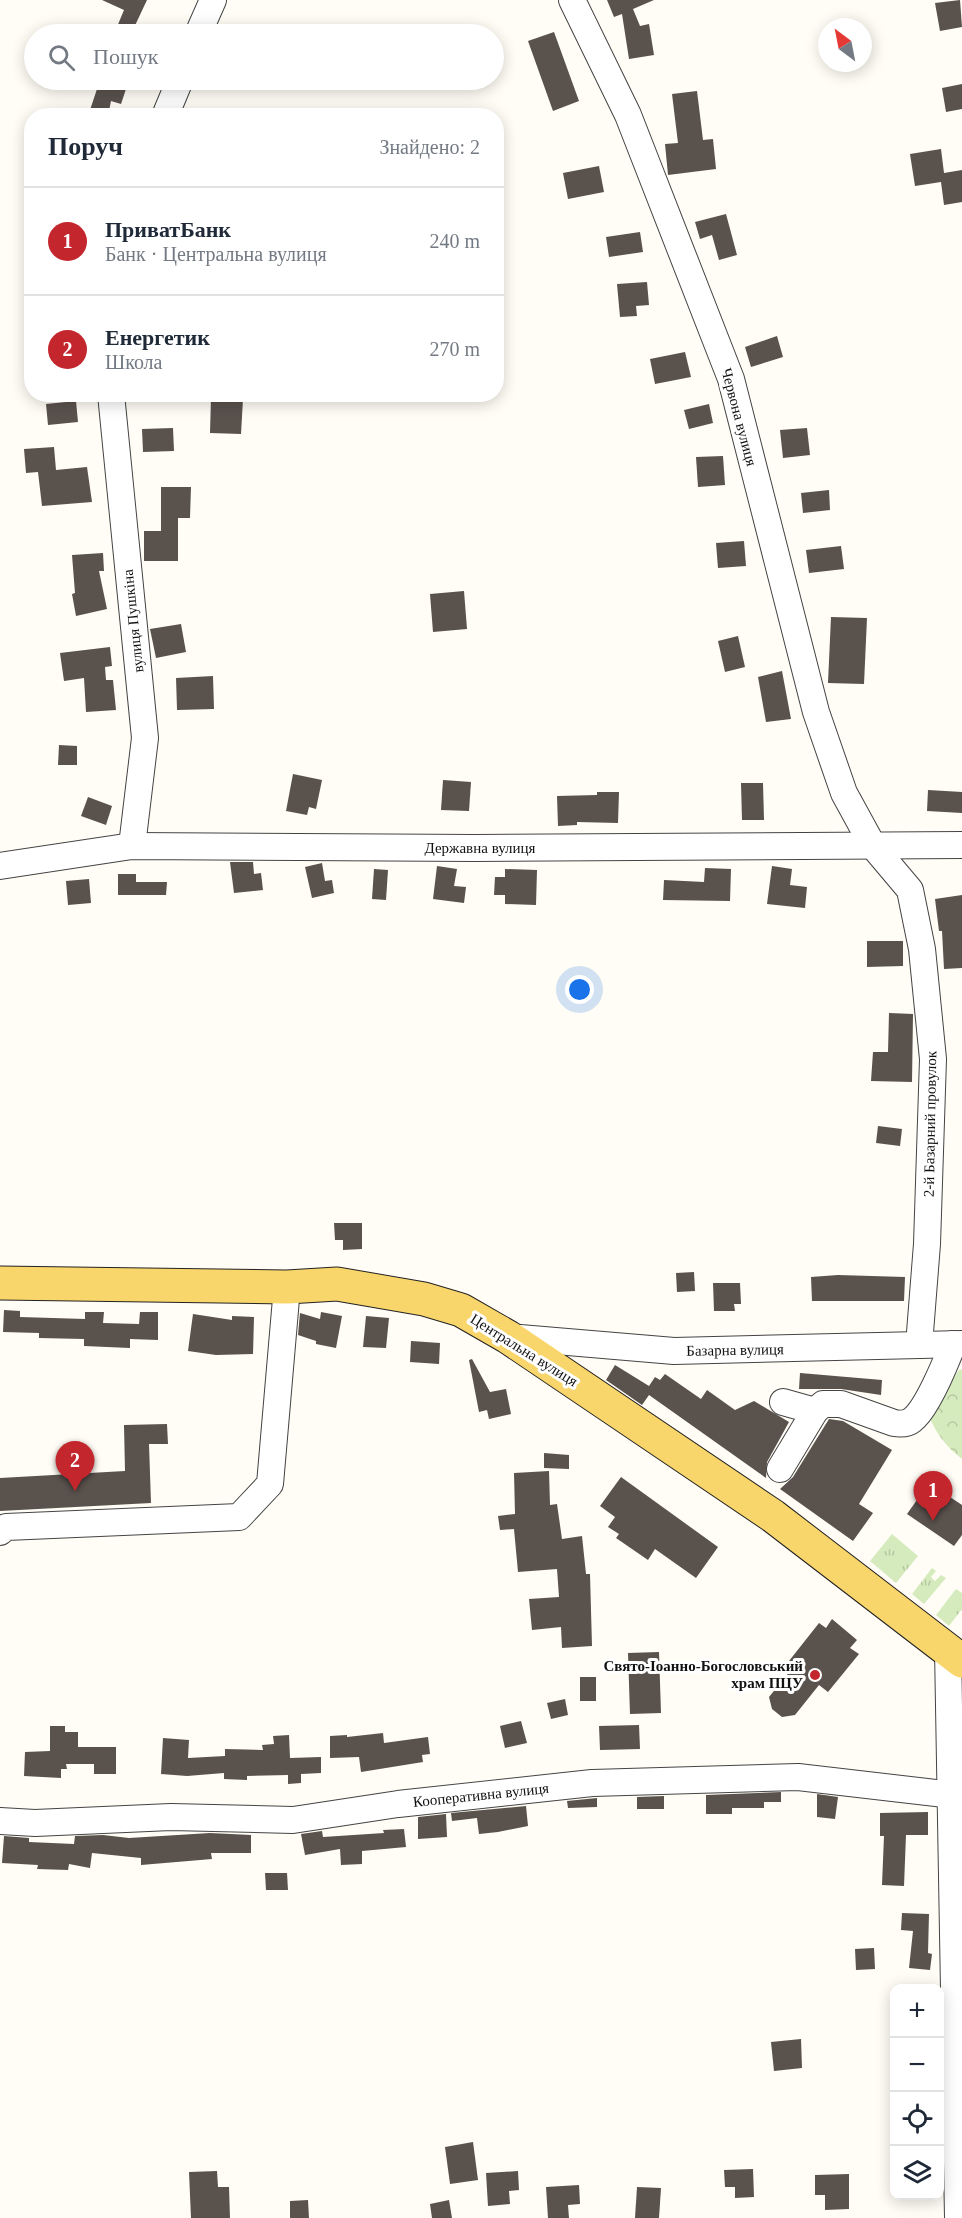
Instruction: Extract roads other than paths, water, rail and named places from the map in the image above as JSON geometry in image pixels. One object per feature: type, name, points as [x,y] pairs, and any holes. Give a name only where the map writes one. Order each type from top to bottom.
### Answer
[{"type":"main road","name":"Центральна вулиця","points":[[0,1283],[287,1287],[337,1284],[424,1299],[461,1310],[508,1337],[773,1516],[955,1655]]},
{"type":"street","points":[[202,24],[213,0]]},
{"type":"street","name":"Червона вулиця","points":[[572,0],[628,115],[731,379],[816,712],[844,793],[873,846]]},
{"type":"street","points":[[168,108],[176,90]]},
{"type":"street","name":"вулиця Пушкіна","points":[[112,402],[145,738],[132,846]]},
{"type":"street","name":"Державна вулиця","points":[[0,866],[132,846],[475,848],[962,845]]},
{"type":"street","name":"2-й Базарний провулок","points":[[873,846],[910,890],[922,950],[933,1059],[927,1244],[920,1345]]},
{"type":"street","points":[[0,1532],[6,1527],[238,1516],[270,1484],[287,1287]]},
{"type":"street","name":"Базарна вулиця","points":[[508,1337],[674,1351],[957,1344]]},
{"type":"street","points":[[780,1469],[815,1411],[823,1404],[832,1403],[894,1423],[902,1424],[912,1420],[957,1344]]},
{"type":"street","points":[[783,1402],[815,1411]]},
{"type":"street","points":[[955,1655],[958,2218]]},
{"type":"street","name":"Кооперативна вулиця","points":[[0,1821],[35,1823],[171,1817],[293,1820],[398,1804],[592,1783],[786,1778],[893,1786],[956,1796]]},
{"type":"place","name":"Енергетик","points":[[75,1491]]},
{"type":"place","name":"ПриватБанк","points":[[933,1521]]},
{"type":"place","name":"Свято-Іоанно-Богословський храм ПЦУ","points":[[815,1675]]}]
